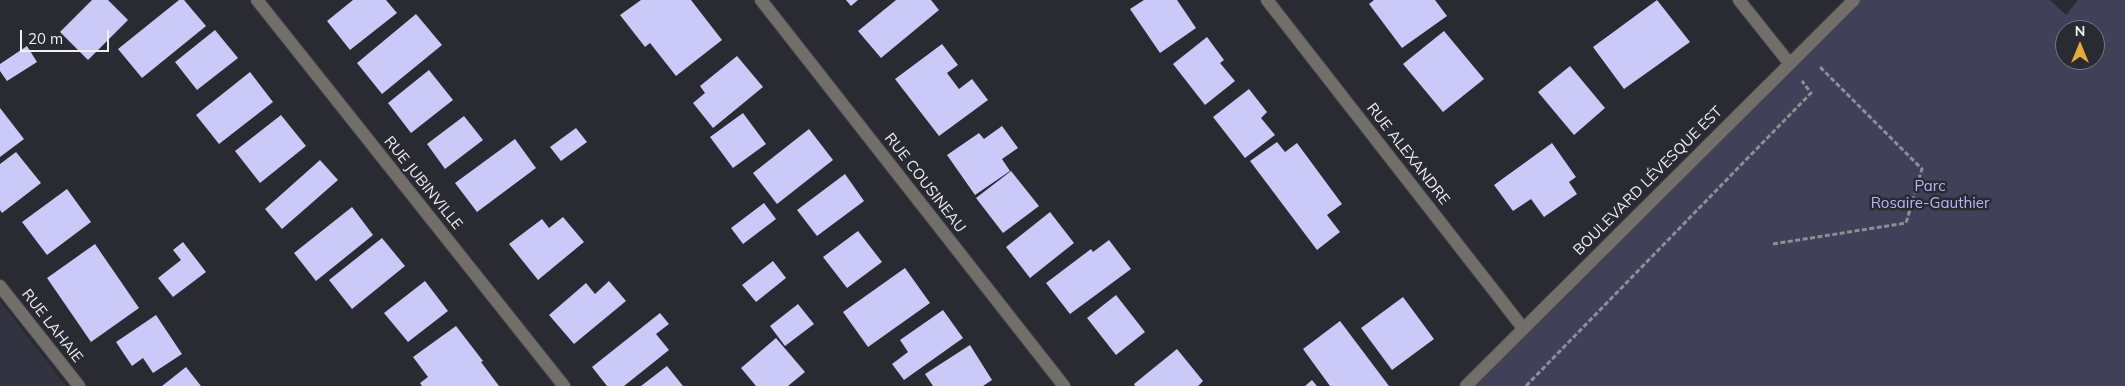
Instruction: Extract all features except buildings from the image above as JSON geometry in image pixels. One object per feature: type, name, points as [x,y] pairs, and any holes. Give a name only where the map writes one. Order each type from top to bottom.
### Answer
[{"type":"street","name":"RUE JUBINVILLE","points":[[257,0],[564,386]]},
{"type":"street","name":"RUE COUSINEAU","points":[[761,0],[1064,386]]},
{"type":"street","name":"RUE ALEXANDRE","points":[[1267,0],[1523,328]]},
{"type":"street","points":[[1739,0],[1790,64]]},
{"type":"street","name":"BOULEVARD LÉVESQUE EST","points":[[1466,386],[1854,0]]},
{"type":"street","name":"RUE LAHAIE","points":[[0,286],[79,386]]},
{"type":"path","points":[[1772,244],[1906,223],[1922,169],[1804,51]]},
{"type":"path","points":[[1526,386],[1812,93],[1790,64]]},
{"type":"shaded area","points":[[0,301],[66,386],[0,386]]},
{"type":"green space","name":"Parc Rosaire-Gauthier","points":[[1854,0],[2050,0],[2066,15],[2078,0],[2125,0],[2125,386],[1465,386]]}]
